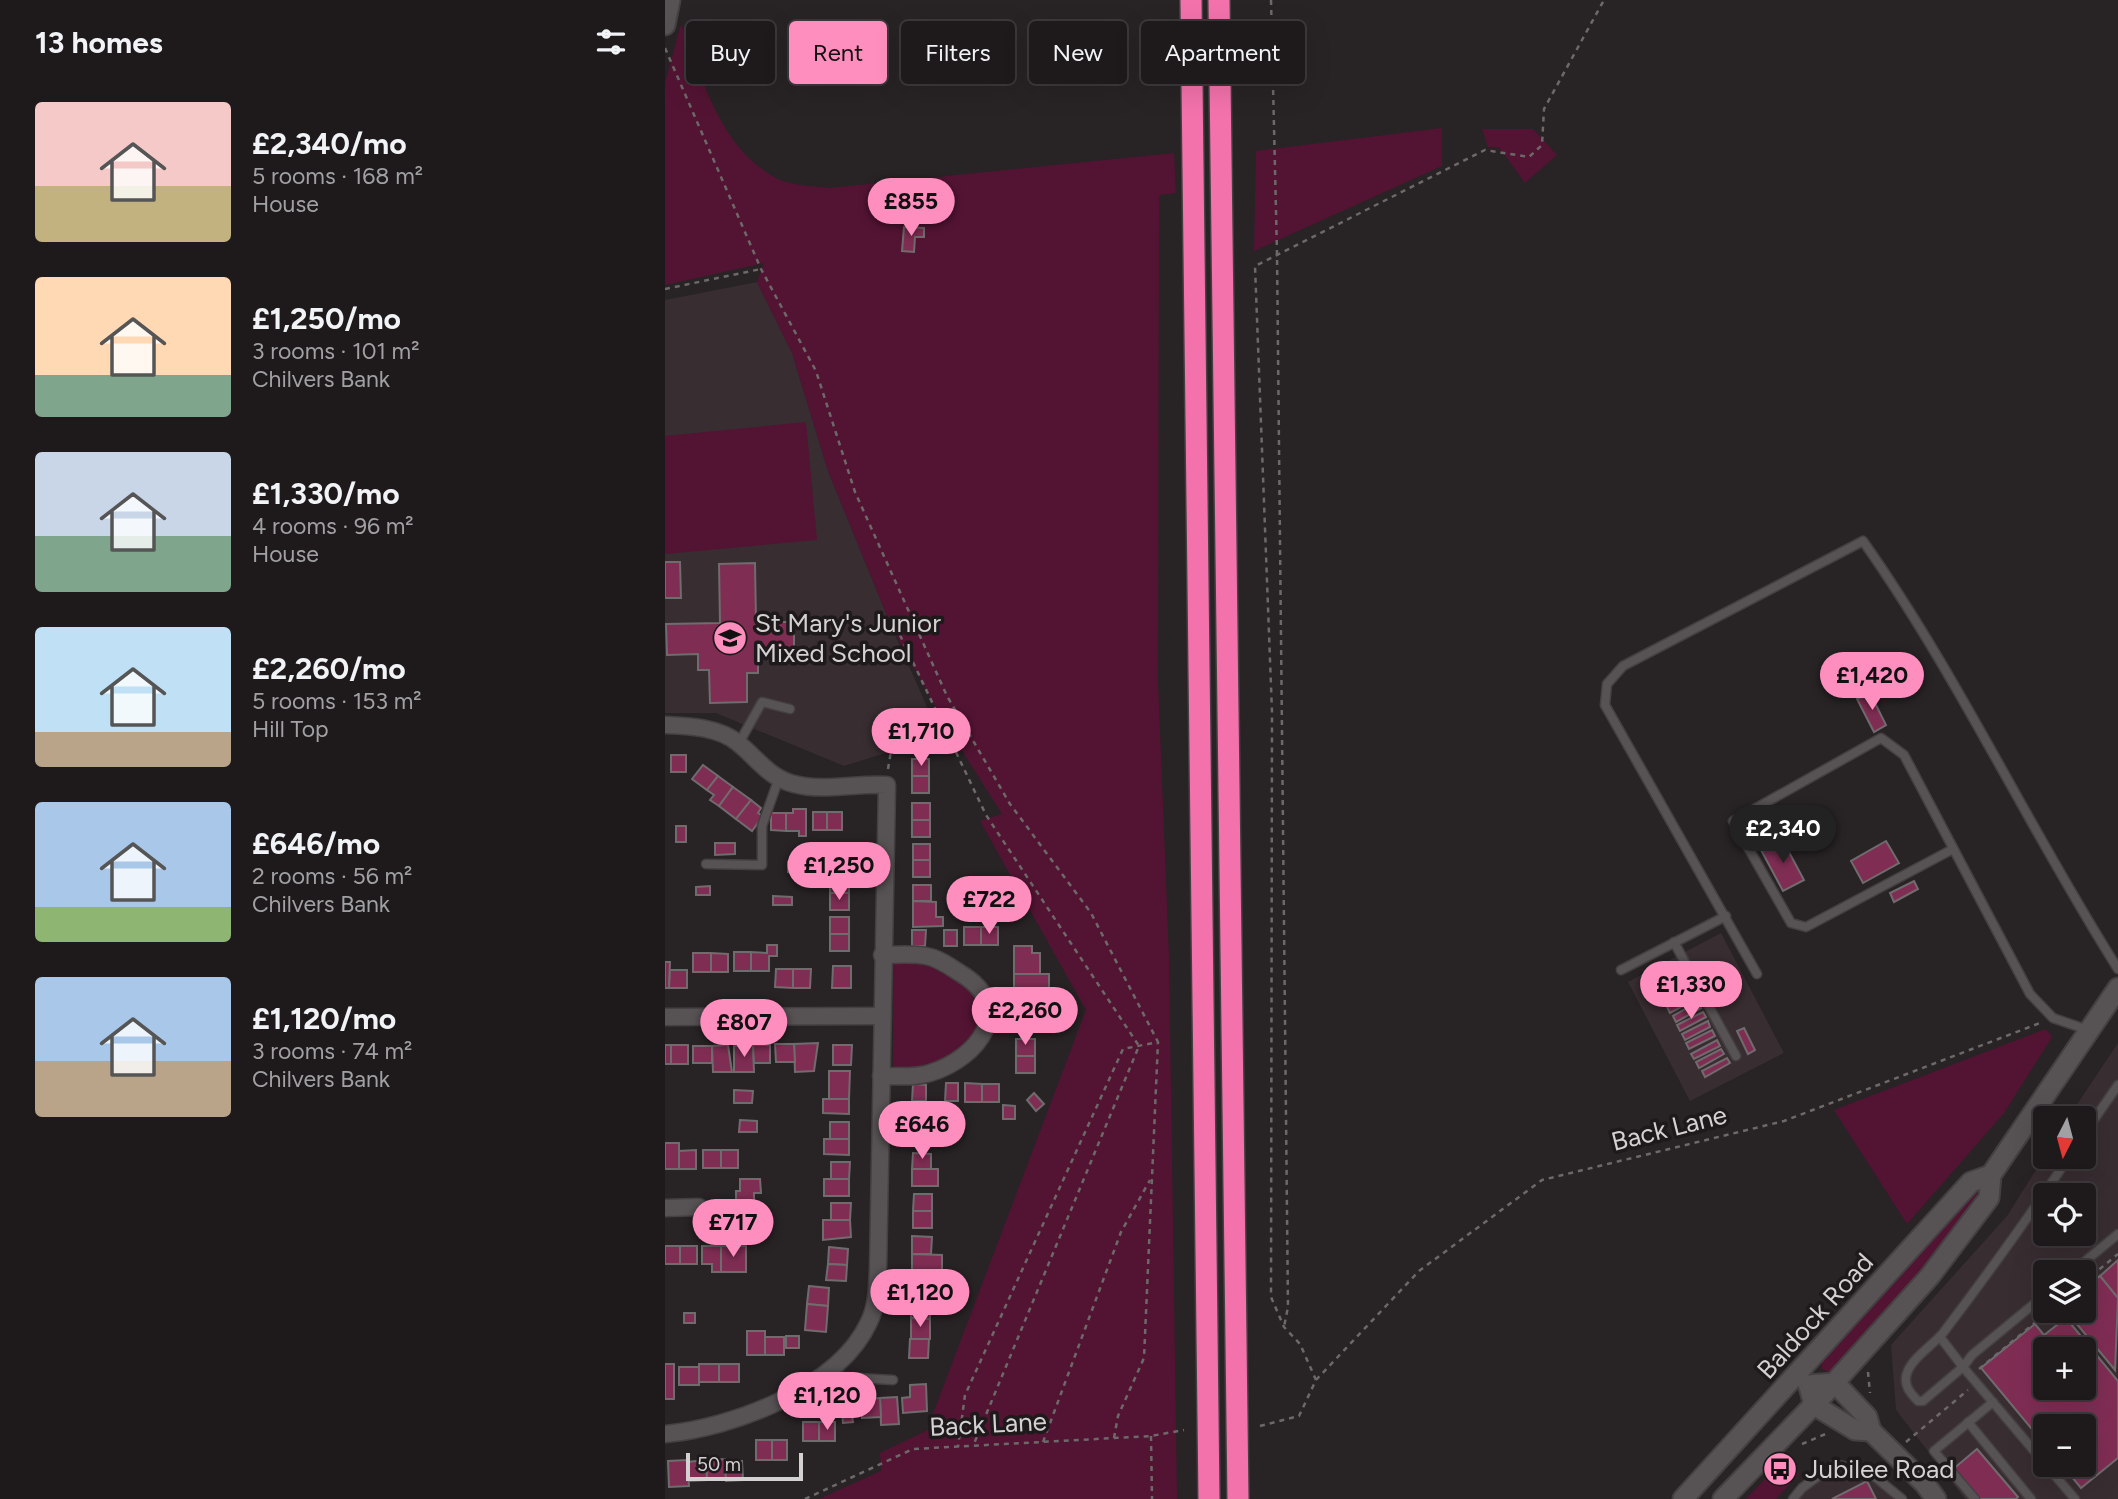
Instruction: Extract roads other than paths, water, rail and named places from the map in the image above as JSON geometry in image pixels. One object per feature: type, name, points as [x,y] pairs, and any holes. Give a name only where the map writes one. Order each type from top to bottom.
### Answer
[{"type":"highway","points":[[1191,0],[1209,1499]]},
{"type":"highway","points":[[1219,0],[1238,1499]]},
{"type":"main road","points":[[665,25],[670,0]]},
{"type":"main road","name":"Baldock Road","points":[[1723,1499],[1835,1383],[1930,1276],[1989,1198],[1991,1175],[2118,988]]},
{"type":"main road","name":"Baldock Road","points":[[1683,1499],[1803,1380],[1971,1182],[1991,1175]]},
{"type":"main road","points":[[1871,1431],[1855,1430],[1814,1405],[1803,1380],[1835,1383],[1867,1417],[1871,1431],[1925,1484],[1936,1499]]},
{"type":"street","points":[[665,725],[721,733],[739,743],[760,766],[794,784],[825,788],[857,783],[887,785],[878,1270],[873,1312],[862,1334],[823,1376],[766,1408],[719,1423],[665,1434]]},
{"type":"street","points":[[881,1076],[930,1073],[960,1058],[985,1032],[989,1009],[984,992],[977,985],[940,960],[925,956],[882,955]]},
{"type":"street","points":[[665,1017],[881,1016]]},
{"type":"street","points":[[665,1208],[699,1207]]},
{"type":"lane","points":[[1758,974],[1605,705],[1607,684],[1623,666],[1863,541],[1910,608],[2053,863],[2118,969]]},
{"type":"lane","points":[[739,743],[762,702],[790,709]]},
{"type":"lane","points":[[1953,849],[1807,928],[1791,923],[1733,821],[1881,738],[1904,755],[2030,994],[2053,1018],[2088,1030]]},
{"type":"lane","points":[[706,864],[762,865],[762,826],[779,778]]},
{"type":"lane","points":[[1621,970],[1726,916]]},
{"type":"lane","points":[[1674,942],[1736,1056]]},
{"type":"lane","points":[[2097,1115],[2118,1084]]},
{"type":"lane","points":[[2033,1305],[1972,1355],[1963,1367],[1928,1399],[1918,1401],[1909,1392],[1906,1384],[1908,1369],[1940,1337],[2012,1243],[2061,1169]]},
{"type":"lane","points":[[2087,1260],[2118,1234]]},
{"type":"lane","points":[[1940,1337],[2033,1450]]},
{"type":"lane","points":[[823,1376],[893,1380]]},
{"type":"lane","points":[[1975,1499],[1934,1451],[1993,1402]]},
{"type":"lane","points":[[1968,1422],[2031,1499]]},
{"type":"lane","points":[[1793,1499],[1802,1488],[1835,1464],[1869,1472],[1902,1499]]},
{"type":"lane","points":[[2056,1477],[2075,1499]]},
{"type":"place","name":"St Mary's Junior Mixed School","points":[[730,638]]},
{"type":"place","name":"Jubilee Road","points":[[1780,1469]]}]
